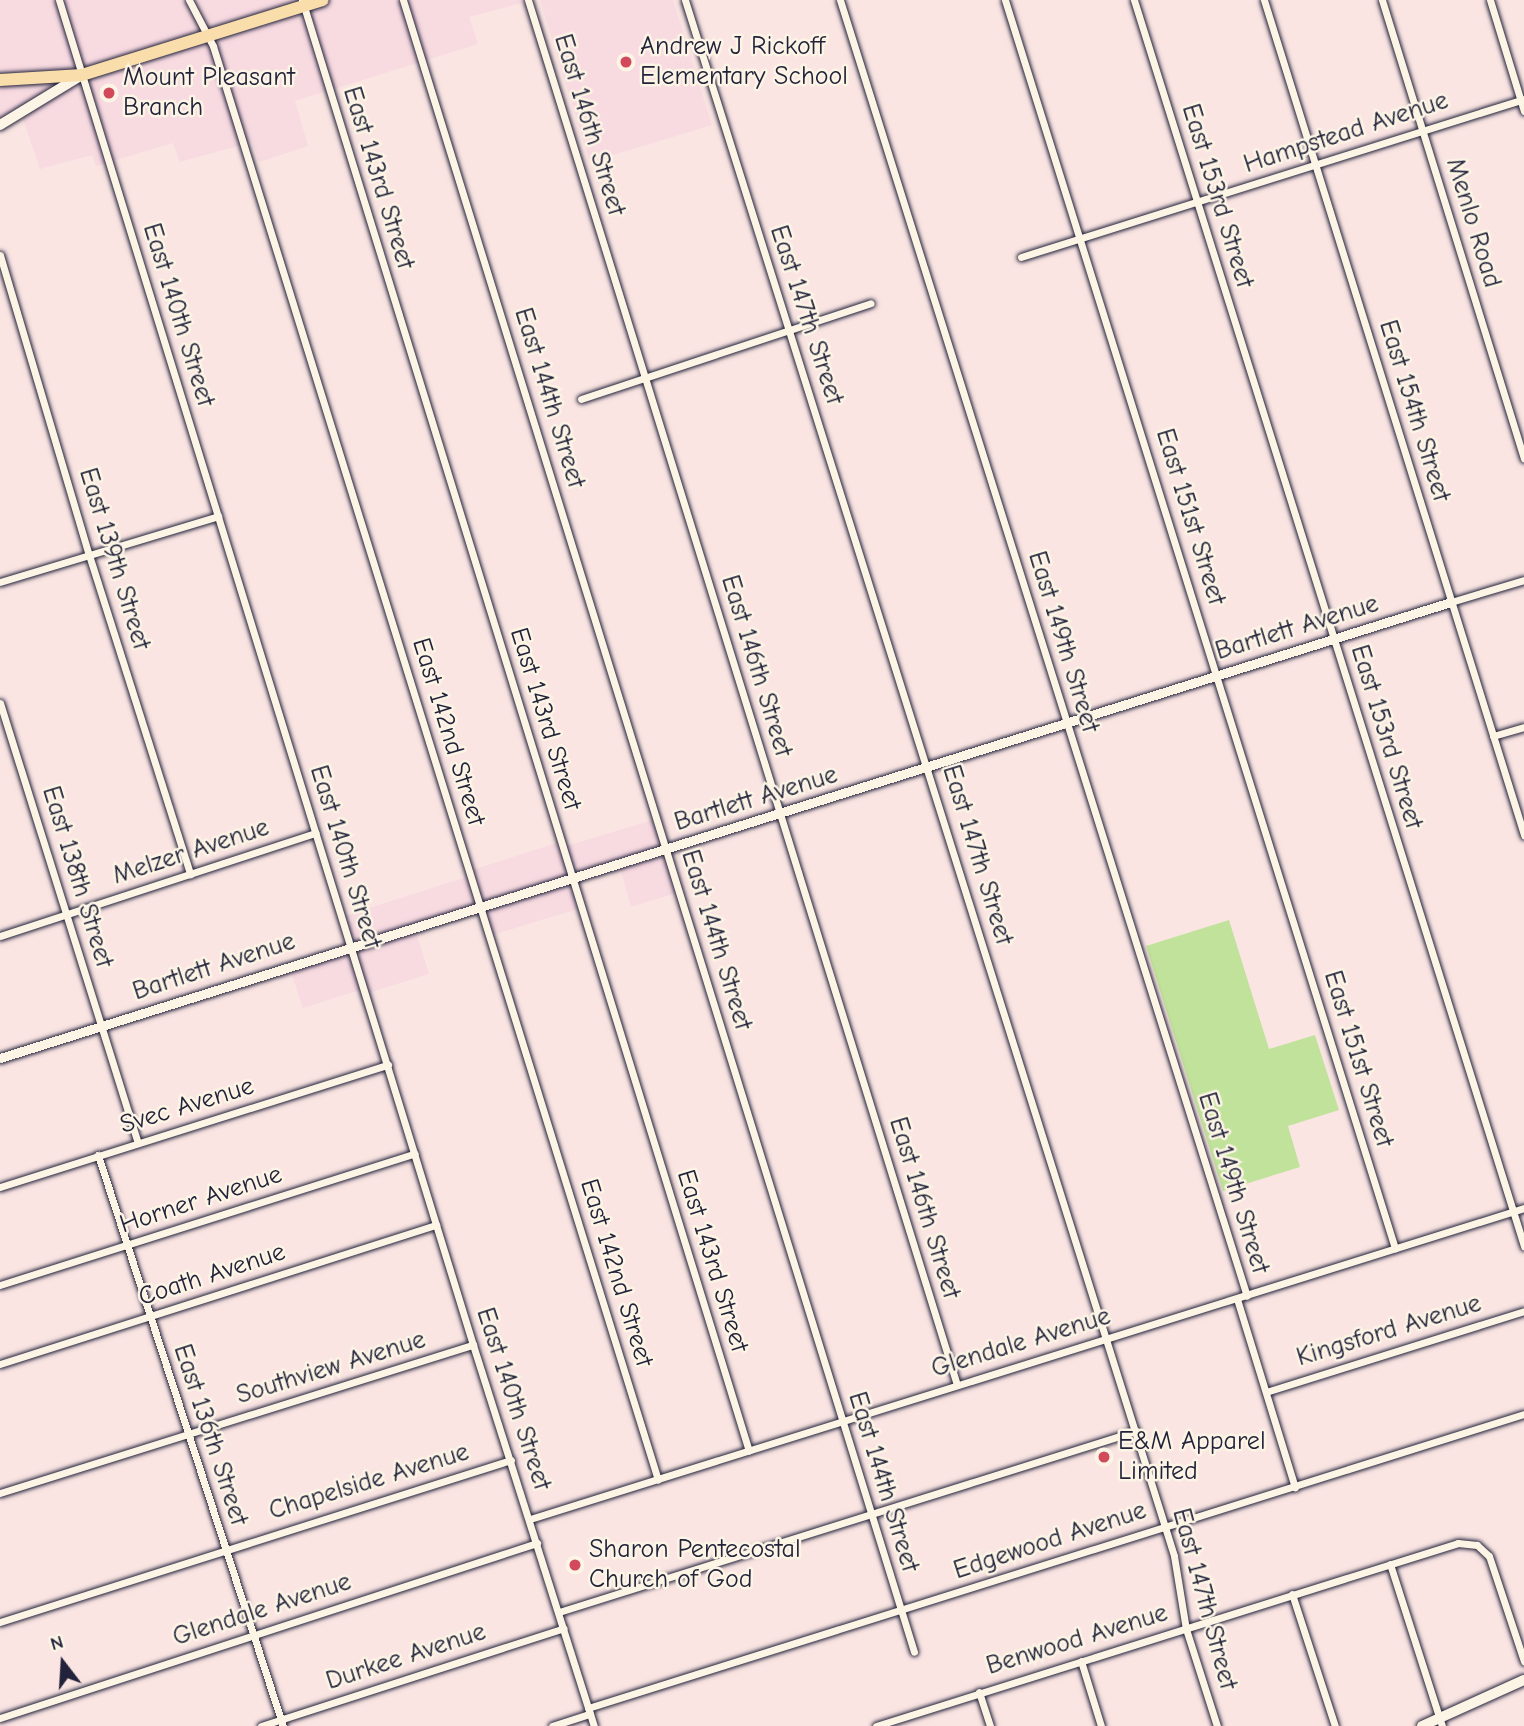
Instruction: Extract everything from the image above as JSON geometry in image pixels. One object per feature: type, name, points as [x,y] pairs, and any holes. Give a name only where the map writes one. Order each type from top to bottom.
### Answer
[{"type":"main road","points":[[0,80],[82,75],[208,36],[302,3],[323,0]]},
{"type":"main road","points":[[0,125],[82,75]]},
{"type":"main road","points":[[1422,1726],[1441,1722],[1524,1680]]},
{"type":"street","name":"East 140th Street","points":[[59,0],[473,1345],[594,1726]]},
{"type":"street","name":"East 142nd Street","points":[[189,0],[208,36],[658,1480]]},
{"type":"street","name":"East 144th Street","points":[[403,0],[914,1652]]},
{"type":"street","name":"East 146th Street","points":[[528,0],[957,1385]]},
{"type":"street","name":"East 147th Street","points":[[685,0],[1165,1526],[1174,1556],[1186,1629],[1217,1726]]},
{"type":"street","name":"East 149th Street","points":[[839,0],[1247,1296]]},
{"type":"street","name":"East 151st Street","points":[[1005,0],[1395,1248]]},
{"type":"street","name":"East 153rd Street","points":[[1134,0],[1524,1246]]},
{"type":"street","name":"East 154th Street","points":[[1264,0],[1524,835]]},
{"type":"street","name":"Menlo Road","points":[[1382,0],[1524,459]]},
{"type":"street","points":[[1490,0],[1524,111]]},
{"type":"street","name":"East 143rd Street","points":[[302,3],[749,1451]]},
{"type":"street","name":"Hampstead Avenue","points":[[1021,257],[1522,99]]},
{"type":"street","name":"East 139th Street","points":[[0,255],[89,555],[190,874]]},
{"type":"street","points":[[581,399],[871,303]]},
{"type":"street","points":[[0,582],[218,516]]},
{"type":"street","name":"Bartlett Avenue","points":[[0,1058],[350,946],[1524,580]]},
{"type":"street","name":"East 138th Street","points":[[0,704],[138,1143]]},
{"type":"street","points":[[1493,736],[1524,727]]},
{"type":"street","name":"Melzer Avenue","points":[[0,936],[316,833]]},
{"type":"street","name":"Svec Avenue","points":[[0,1187],[387,1065]]},
{"type":"street","name":"Horner Avenue","points":[[0,1285],[415,1153]]},
{"type":"street","name":"East 136th Street","points":[[98,1156],[282,1723]]},
{"type":"street","name":"Glendale Avenue","points":[[530,1520],[1524,1208]]},
{"type":"street","name":"Coath Avenue","points":[[0,1364],[436,1225]]},
{"type":"street","name":"East 149th Street","points":[[1237,1299],[1295,1487]]},
{"type":"street","name":"Kingsford Avenue","points":[[1266,1392],[1524,1311]]},
{"type":"street","name":"Southview Avenue","points":[[0,1493],[473,1345]]},
{"type":"street","name":"Edgewood Avenue","points":[[552,1726],[589,1711],[901,1610],[1524,1414]]},
{"type":"street","points":[[559,1612],[1136,1432]]},
{"type":"street","name":"Chapelside Avenue","points":[[0,1622],[511,1460]]},
{"type":"street","name":"Glendale Avenue","points":[[0,1718],[537,1543]]},
{"type":"street","name":"Benwood Avenue","points":[[879,1726],[979,1692],[1458,1543],[1477,1545],[1489,1556],[1524,1661]]},
{"type":"street","points":[[1390,1564],[1441,1722]]},
{"type":"street","points":[[1292,1594],[1335,1726]]},
{"type":"street","name":"Durkee Avenue","points":[[261,1726],[282,1723],[564,1628]]},
{"type":"street","points":[[1081,1661],[1101,1726]]},
{"type":"street","points":[[979,1692],[990,1726]]},
{"type":"shaded area","points":[[0,0],[528,1],[469,17],[478,44],[295,101],[308,146],[259,162],[252,142],[180,162],[173,143],[96,166],[92,155],[40,169],[21,113],[0,125]]},
{"type":"shaded area","name":"Andrew J Rickoff Elementary School","points":[[540,0],[673,0],[712,125],[590,162]]},
{"type":"shaded area","points":[[656,819],[679,892],[631,907],[619,864],[572,878],[581,908],[489,936],[480,906],[414,926],[429,974],[365,994],[363,989],[303,1008],[289,966],[350,946],[341,917],[470,876],[469,871],[560,842],[563,847]]},
{"type":"green space","points":[[1229,920],[1269,1049],[1315,1035],[1339,1110],[1288,1126],[1300,1167],[1223,1191],[1146,946]]},
{"type":"place","name":"Andrew J Rickoff Elementary School","points":[[626,62]]},
{"type":"place","name":"Mount Pleasant Branch","points":[[109,93]]},
{"type":"place","name":"E&M Apparel Limited","points":[[1104,1457]]},
{"type":"place","name":"Sharon Pentecostal Church of God","points":[[575,1565]]}]
